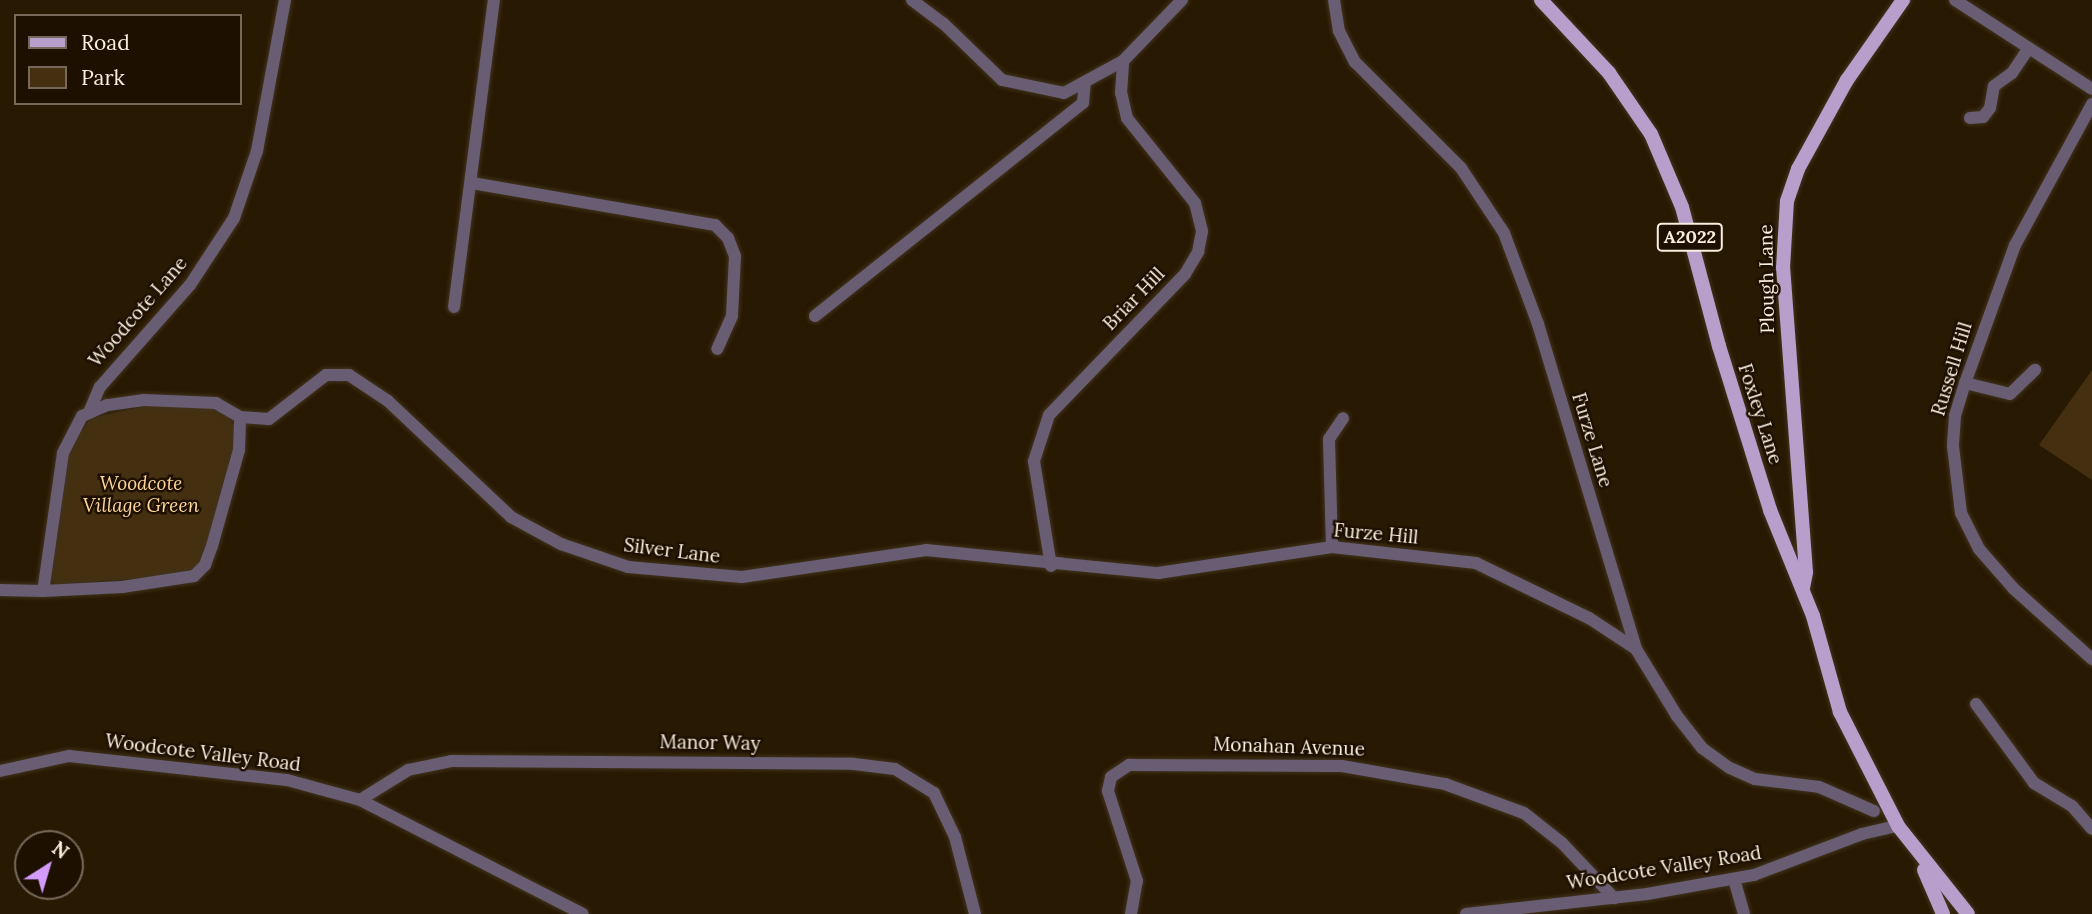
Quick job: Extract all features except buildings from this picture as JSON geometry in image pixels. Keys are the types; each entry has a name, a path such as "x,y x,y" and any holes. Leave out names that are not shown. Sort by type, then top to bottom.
{"main road":[{"name":"Foxley Lane","path":"1541,0 1609,73 1651,134 1682,207 1723,359 1770,510 1803,589 1840,712 1878,793 1919,856"},
{"name":"Plough Lane","path":"1803,589 1807,572 1783,268 1787,201 1798,169 1847,80 1903,0"},
{"name":"A2022","path":"1919,856 1943,914"},
{"name":"A2022","path":"1919,856 1968,914"}],"street":[{"name":"Woodcote Lane","path":"43,591 62,453 74,425 90,410 100,387 190,285 233,218 257,151 285,0"},
{"path":"454,307 494,0"},
{"path":"912,0 943,23 1002,80 1064,93 1123,61 1182,0"},
{"name":"Furze Lane","path":"1334,0 1339,31 1355,62 1461,168 1504,233 1538,324 1636,649 1689,733 1716,760 1755,779 1819,787 1874,811"},
{"path":"1955,0 2092,89"},
{"path":"1970,118 1983,117 1990,108 1994,86 2012,73 2028,49"},
{"name":"Briar Hill","path":"1051,566 1034,461 1049,415 1185,274 1198,251 1202,231 1195,203 1127,118 1121,93 1123,61"},
{"path":"815,316 1083,103 1085,82"},
{"name":"Russell Hill","path":"2092,104 2020,235 1965,383 1955,416 1953,446 1961,513 1979,549 2014,589 2092,659"},
{"path":"472,183 715,225 728,238 735,257 732,316 717,349"},
{"path":"1965,383 2010,394 2035,370"},
{"name":"Silver Lane","path":"240,417 268,419 326,375 349,375 388,401 511,517 561,544 628,567 742,577 926,550 1051,566"},
{"path":"0,590 43,591 168,583 198,573 208,560 242,430 240,417 216,403 137,400 90,410"},
{"path":"1332,548 1329,439 1343,418"},
{"name":"Furze Hill","path":"1051,566 1158,573 1332,548 1476,563 1589,618 1636,649"},
{"path":"1976,704 2034,783 2072,806 2092,829"},
{"name":"Woodcote Valley Road","path":"0,771 69,756 287,780 360,800 583,914"},
{"name":"Manor Way","path":"360,800 408,770 451,761 800,763 895,769 934,793 955,837 975,914"},
{"name":"Monahan Avenue","path":"1131,914 1137,881 1108,791 1111,777 1129,765 1342,766 1445,784 1524,813 1562,843 1614,898"},
{"path":"1862,834 1870,826 1878,793"},
{"name":"Woodcote Valley Road","path":"1466,914 1614,898 1734,879 1781,868 1862,834 1898,826"},
{"path":"1734,879 1744,914"}],"green space":[{"path":"2092,370 2092,480 2039,445"},
{"name":"Woodcote Village Green","path":"147,406 212,408 228,415 235,428 234,449 203,559 193,571 173,576 56,584 51,580 70,447 91,418"}]}
